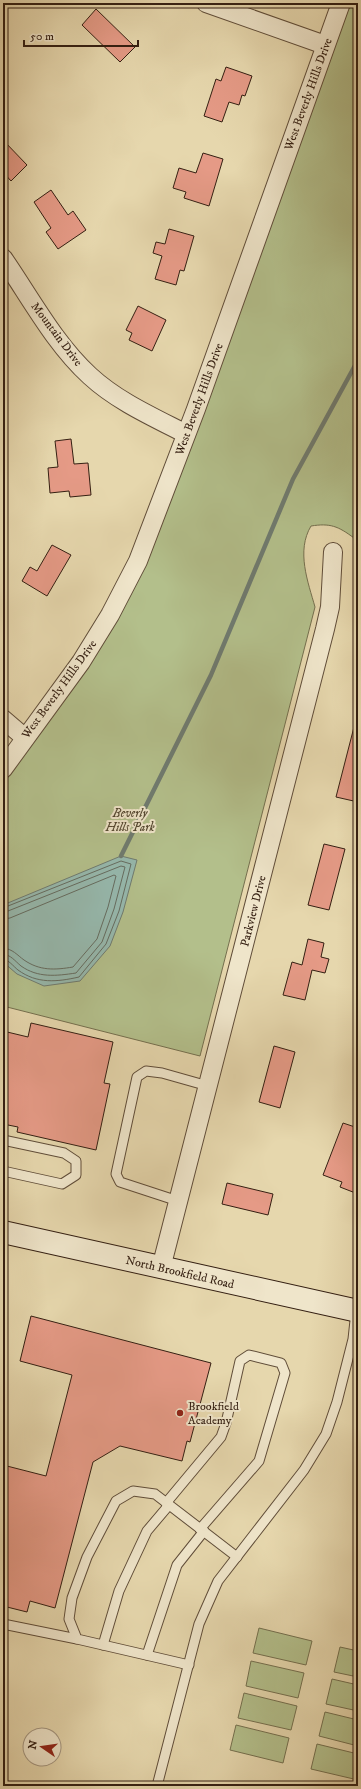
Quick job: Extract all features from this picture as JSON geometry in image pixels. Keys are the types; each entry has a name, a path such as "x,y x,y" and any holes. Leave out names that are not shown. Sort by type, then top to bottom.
{"street":[{"path":"206,3 326,44"},
{"name":"West Beverly Hills Drive","path":"3,768 24,737 81,662 125,587 151,529 254,250 341,3"},
{"name":"Mountain Drive","path":"3,258 48,326 63,346 90,376 139,409 186,434"},
{"name":"Parkview Drive","path":"161,1268 325,629 330,607 333,552"},
{"path":"3,719 24,737"},
{"name":"North Brookfield Road","path":"4,1235 357,1309"}],"lane":[{"path":"178,1201 120,1182 116,1174 137,1077 146,1071 162,1073 208,1086"},
{"path":"3,1140 64,1153 76,1161 76,1175 62,1184 3,1171"},
{"path":"157,1786 199,1624 218,1580 304,1470 326,1434 337,1402 351,1346 357,1309"},
{"path":"103,1645 118,1591 147,1531 221,1437 226,1423 240,1361 249,1355 281,1363 285,1373 259,1461 202,1530 177,1565 147,1655"},
{"path":"78,1639 69,1619 72,1598 87,1557 116,1501 133,1491 155,1494 237,1557"},
{"path":"3,1624 78,1639 189,1665"}],"green space":[{"name":"Beverly Hills Park","path":"346,3 358,3 358,522 354,538 334,526 311,526 304,546 305,566 315,607 200,1056 3,1006 3,778 37,733 122,608"},
{"path":"259,1628 312,1641 306,1665 253,1653"},
{"path":"340,1647 358,1651 358,1677 334,1672"},
{"path":"251,1661 304,1673 298,1698 246,1686"},
{"path":"332,1679 358,1685 358,1711 326,1704"},
{"path":"244,1693 297,1706 291,1730 238,1718"},
{"path":"325,1712 358,1720 358,1746 319,1736"},
{"path":"236,1725 289,1738 283,1763 230,1750"},
{"path":"317,1744 358,1754 358,1780 311,1769"}],"water":[{"path":"121,856 137,860 123,912 110,946 80,981 44,986 17,974 3,962 3,905"}],"building":[{"path":"96,9 135,47 120,62 82,25"},
{"path":"226,67 252,76 245,96 242,95 239,105 229,102 222,122 204,116 216,79 221,81"},
{"path":"3,140 27,165 11,181 3,172"},
{"path":"203,153 223,159 209,206 184,198 186,192 173,188 179,168 196,173"},
{"path":"51,190 68,215 73,211 86,230 58,249 46,232 51,228 34,202"},
{"path":"169,229 194,236 184,271 180,270 176,285 155,279 162,256 153,253 156,242 165,244"},
{"path":"138,306 166,320 152,351 129,340 132,333 126,330"},
{"path":"71,439 74,464 88,463 91,495 70,497 69,491 50,493 48,468 58,467 55,441"},
{"path":"52,545 71,555 47,596 22,581 30,567 37,571"},
{"path":"354,727 358,728 358,802 336,797"},
{"path":"324,844 345,849 329,910 308,905"},
{"path":"308,939 324,943 321,957 329,959 325,973 312,970 305,1000 283,995 292,962 302,965"},
{"path":"31,1023 113,1042 104,1083 110,1084 96,1150 17,1132 18,1127 3,1124 3,1031 28,1037"},
{"path":"274,1046 295,1052 280,1108 259,1102"},
{"path":"343,1123 358,1128 358,1194 340,1187 342,1182 323,1175"},
{"path":"227,1183 273,1194 268,1215 222,1204"},
{"path":"31,1316 211,1363 190,1442 187,1441 182,1461 120,1446 93,1462 55,1608 30,1601 27,1612 3,1606 3,1465 46,1476 72,1375 20,1361"}],"waterway":[{"path":"121,856 211,675 293,479 358,360"}],"place":[{"name":"Brookfield Academy","path":"180,1413"}]}
